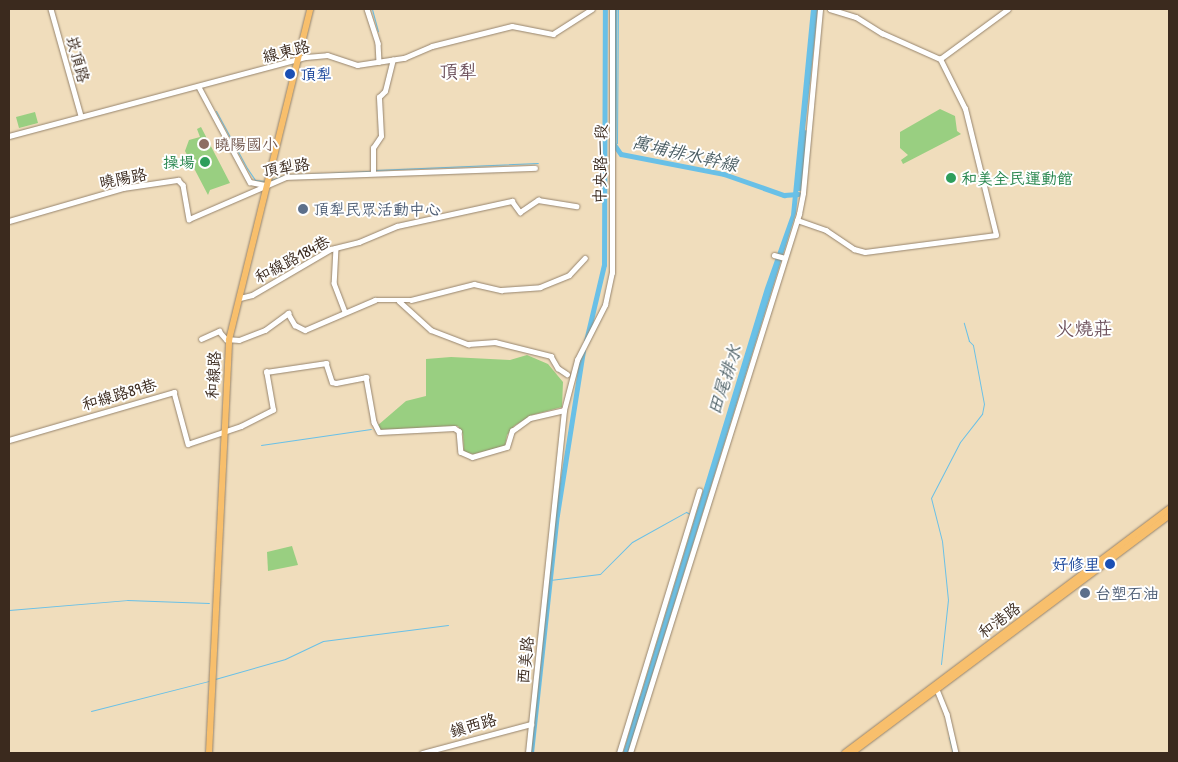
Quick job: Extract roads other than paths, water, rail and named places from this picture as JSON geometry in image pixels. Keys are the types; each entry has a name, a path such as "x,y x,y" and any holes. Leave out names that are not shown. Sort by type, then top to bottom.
{"main road":[{"name":"和線路","path":"208,753 229,340 310,9"},
{"name":"和港路","path":"852,753 1169,509"},
{"name":"和港路","path":"1071,586 1169,516"},
{"name":"和港路","path":"845,753 937,688"}],"street":[{"name":"崁頂路","path":"51,9 81,116"},
{"path":"367,9 378,43 379,62"},
{"name":"線東路","path":"9,136 199,87 298,59 327,55 357,65 393,60 512,26 553,34 592,9"},
{"name":"中央路一段","path":"564,410 570,381 586,336 605,305 612,262 612,9"},
{"path":"630,753 797,220 803,193 820,9"},
{"path":"797,220 826,230 854,249 865,252 996,234 965,109 940,59 882,33 856,17 830,9"},
{"path":"940,59 1008,9"},
{"path":"373,172 373,148 381,136 379,97 385,91 393,60"},
{"name":"頂犁路","path":"199,87 250,182 267,185 286,177 373,172 535,168"},
{"name":"曉陽路","path":"9,221 123,188 178,180 183,185 189,219 267,185"},
{"name":"和線路184巷","path":"240,298 252,295 336,248 397,226 513,201 520,212 538,200 577,206"},
{"path":"336,248 334,283 345,311"},
{"path":"775,255 784,258"},
{"path":"201,339 219,331 229,340 252,336 288,313 295,325 305,330 345,311 375,300 398,300 474,284 501,290 540,287 569,276 584,258"},
{"path":"398,300 406,304 420,323 431,330 468,344 495,342 550,356 558,368 567,374"},
{"path":"224,431 273,410 266,372 326,363 330,365 332,382 336,383 366,377 374,422 379,432 454,428 459,431 461,452 472,457 507,447 512,431 530,418 564,410"},
{"name":"和線路89巷","path":"9,440 174,392 185,444 224,431"},
{"name":"西美路","path":"528,753 564,410"},
{"path":"619,753 699,491"},
{"path":"937,688 956,753"},
{"name":"鎮西路","path":"422,753 531,724"}],"water":[{"path":"811,9 818,9 796,213 628,753 623,753 765,288 791,215"}],"waterway":[{"path":"372,9 378,31"},
{"path":"586,341 604,265 605,9"},
{"name":"寓埔排水幹線","path":"615,9 614,144 621,154 724,174 784,195 798,194"},
{"name":"寓埔排水幹線","path":"617,143 618,9"},
{"path":"216,111 255,180 265,181"},
{"name":"田尾排水","path":"799,187 805,134"},
{"path":"375,170 538,163"},
{"path":"288,175 371,171"},
{"path":"271,180 282,176"},
{"path":"941,664 948,600 942,541 931,498 960,442 982,414 984,404 973,345 969,341 964,323"},
{"path":"531,753 557,515 583,351"},
{"path":"261,445 371,429"},
{"path":"550,580 600,574 632,542 686,512 690,514"},
{"path":"9,610 127,600 209,603"},
{"path":"215,679 285,659 323,641 448,625"},
{"path":"91,711 209,681"},
{"name":"田尾排水","path":"628,753 642,700"},
{"path":"949,737 953,753"}],"place":[{"name":"頂犁","path":"290,74"},
{"name":"曉陽國小","path":"204,144"},
{"name":"操場","path":"205,162"},
{"name":"和美全民運動館","path":"951,178"},
{"name":"頂犁民眾活動中心","path":"303,209"},
{"name":"好修里","path":"1110,564"},
{"name":"台塑石油","path":"1085,593"}],"district":[{"name":"頂犁","path":"458,72"},
{"name":"火燒莊","path":"1084,329"}]}
